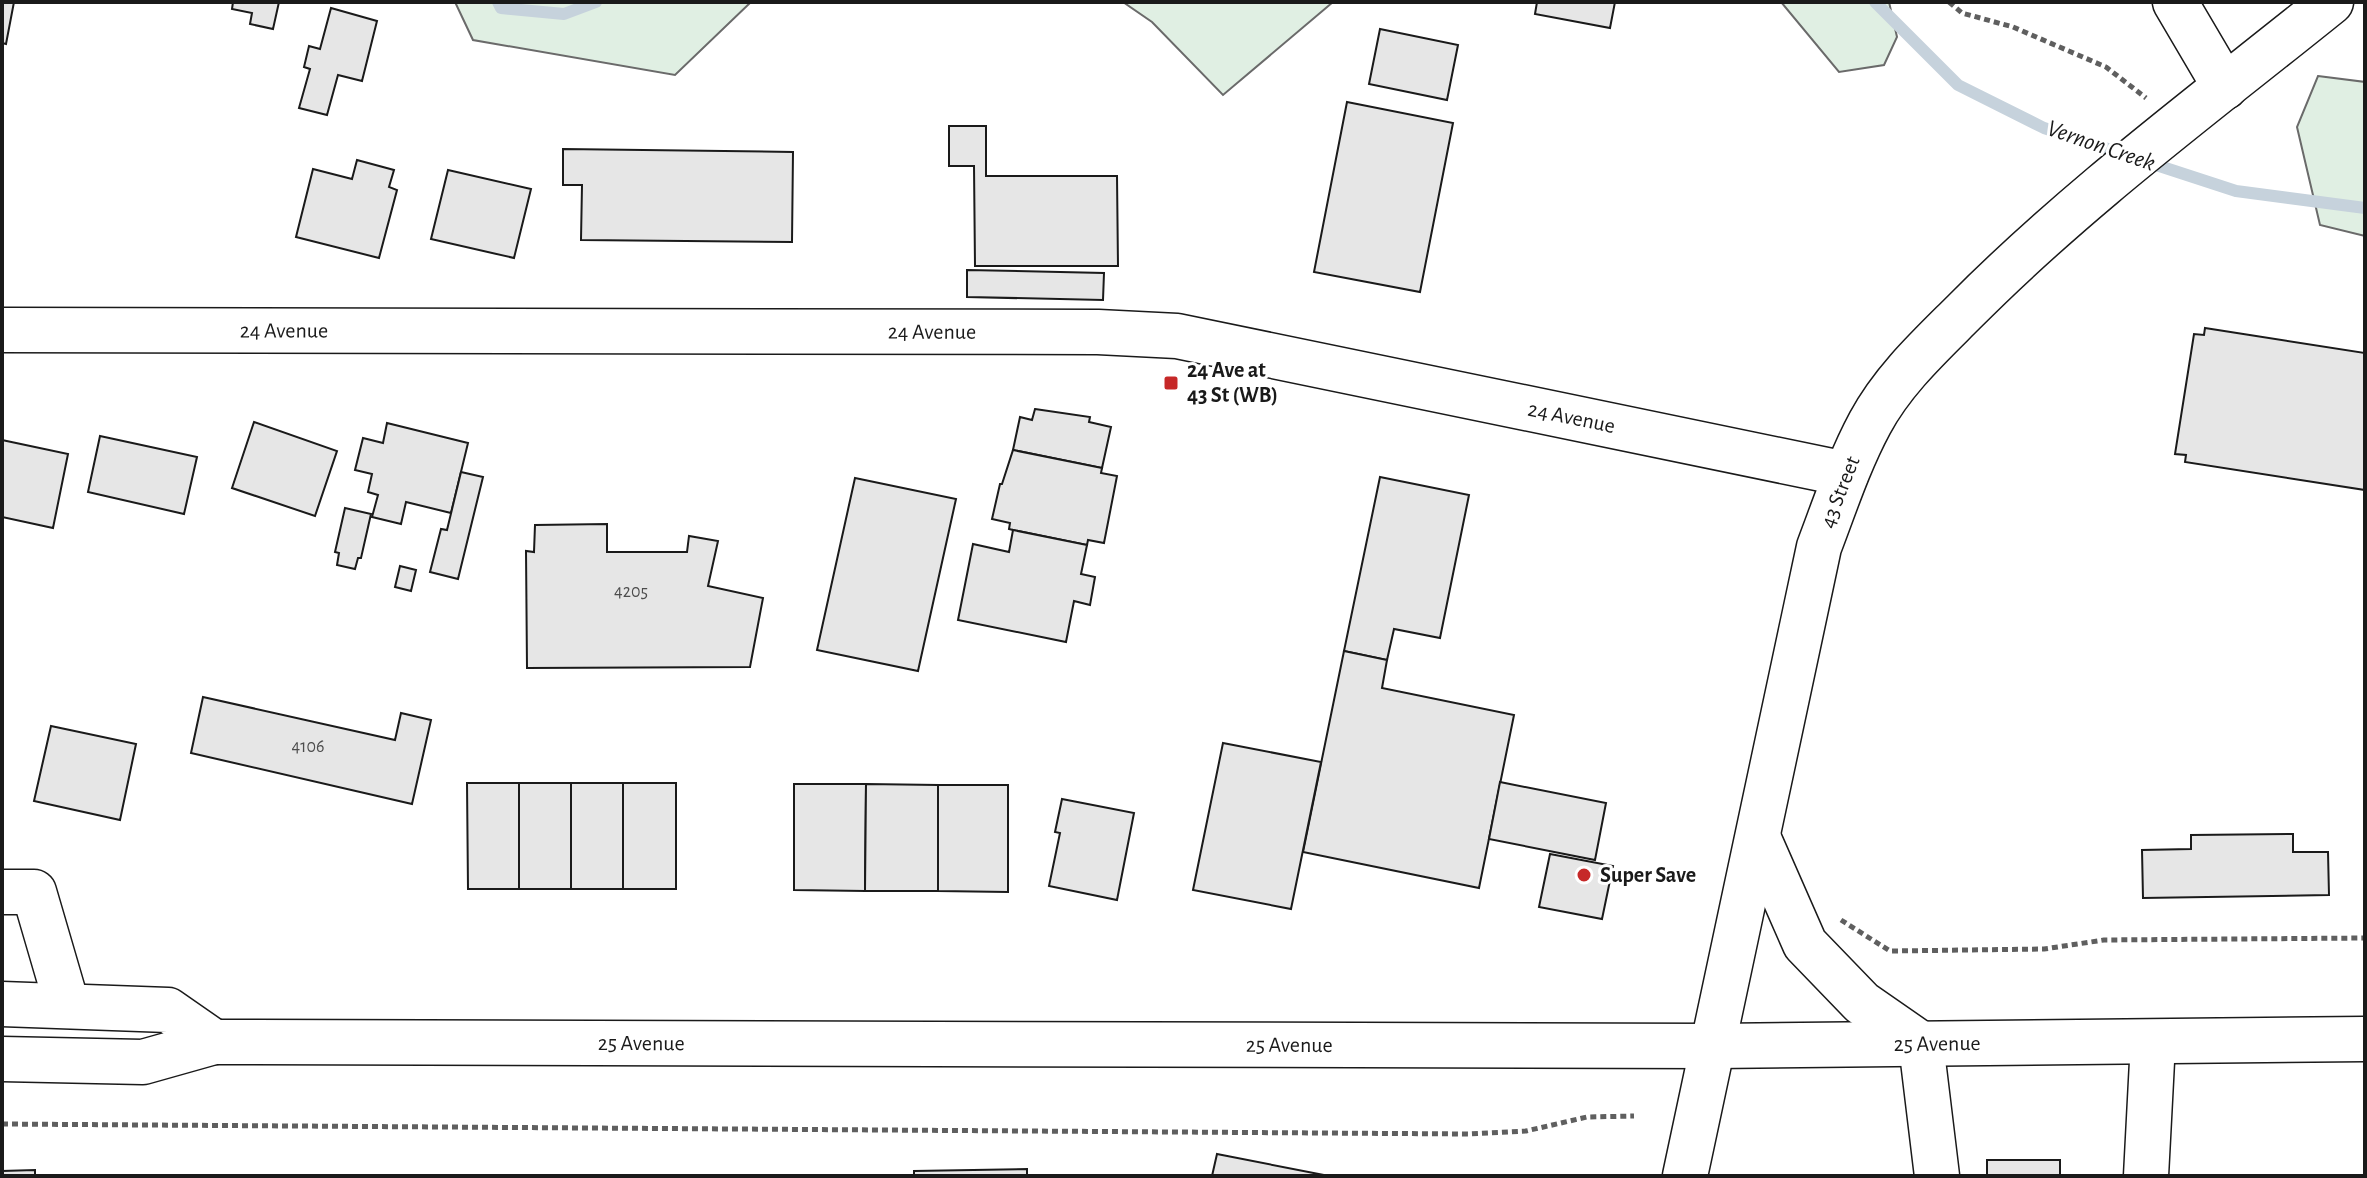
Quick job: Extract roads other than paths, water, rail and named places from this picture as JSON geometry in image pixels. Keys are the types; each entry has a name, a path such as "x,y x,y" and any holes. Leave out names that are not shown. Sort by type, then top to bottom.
{"street":[{"path":"2175,2 2225,87"},
{"name":"43 Street","path":"1685,1176 1819,547 1846,474 1871,421 1914,363 2001,275 2096,190 2331,2"},
{"name":"24 Avenue","path":"2,330 1098,332 1177,336 1846,474"},
{"path":"1758,837 1805,944 1862,1003 1921,1044 1937,1176"},
{"path":"18,892 67,1005"},
{"path":"2,1004 168,1010 214,1042"},
{"name":"25 Avenue","path":"2,1059 143,1062 214,1042 1715,1046 2365,1039"},
{"path":"2146,1176 2153,1042"}],"waterway":[{"name":"Vernon Creek","path":"498,2 501,8 564,14 596,2"},
{"name":"Vernon Creek","path":"1875,2 1958,85 2044,128 2123,154"},
{"name":"Vernon Creek","path":"2144,161 2236,191 2365,208"}],"place":[{"name":"24 Ave at 43 St (WB)","path":"1171,383"},
{"name":"Super Save","path":"1584,875"}]}
